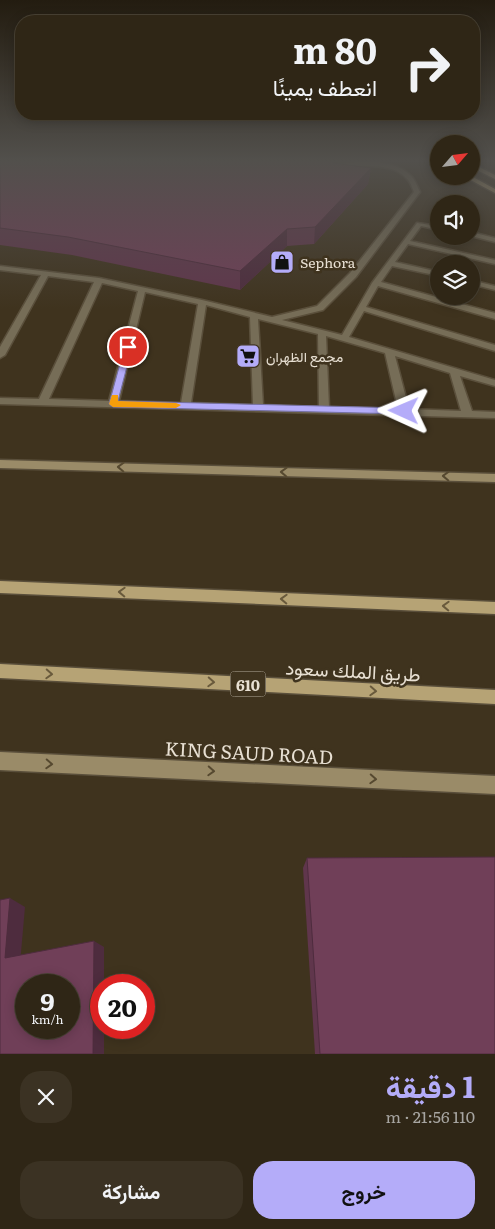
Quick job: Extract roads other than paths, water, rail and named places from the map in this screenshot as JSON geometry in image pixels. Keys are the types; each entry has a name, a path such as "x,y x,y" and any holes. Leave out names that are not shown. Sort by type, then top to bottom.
{"main road":[{"path":"0,464 495,478"},
{"path":"0,587 495,608"},
{"name":"طريق الملك سعود","path":"0,671 495,697"},
{"name":"KING SAUD ROAD","path":"0,761 495,785"}],"lane":[{"path":"275,320 320,308 353,275 403,210"},
{"path":"395,222 403,223"},
{"path":"344,338 376,283 406,242 415,224 430,226"},
{"path":"480,236 495,240"},
{"path":"406,242 495,262"},
{"path":"391,263 430,272"},
{"path":"1,269 99,280 202,302 344,338 495,383"},
{"path":"0,355 45,274"},
{"path":"43,402 99,280"},
{"path":"376,283 495,316"},
{"path":"480,284 495,288"},
{"path":"113,404 142,289"},
{"path":"186,406 202,302"},
{"path":"361,308 495,348"},
{"path":"254,316 258,408"},
{"path":"322,332 324,409"},
{"path":"389,351 404,411"},
{"path":"454,370 467,412"},
{"path":"0,401 467,412 495,415"}],"place":[{"name":"Sephora","path":"282,262"},
{"name":"مجمع الظهران","path":"248,356"}]}
